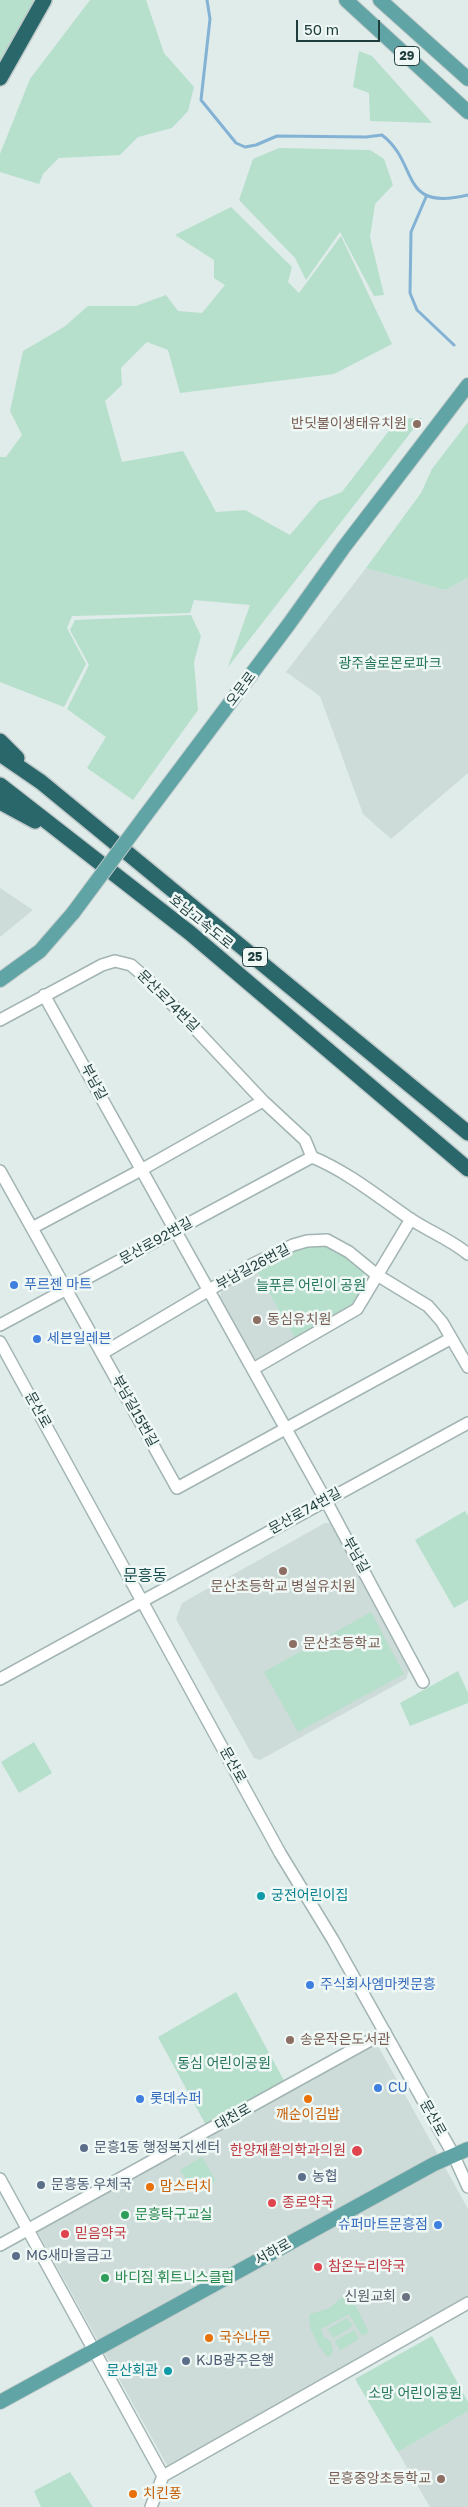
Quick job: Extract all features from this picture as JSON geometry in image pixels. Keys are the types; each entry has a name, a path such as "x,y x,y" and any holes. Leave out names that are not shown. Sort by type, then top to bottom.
{"highway":[{"path":"0,78 44,0"},
{"path":"0,741 41,782"},
{"name":"호남고속도로","path":"0,754 41,782 468,1132"},
{"name":"호남고속도로","path":"0,785 190,933 468,1169"},
{"path":"0,802 82,848"}],"main road":[{"name":"29","path":"346,0 468,112"},
{"name":"29","path":"380,0 468,79"},
{"name":"오문로","path":"0,980 40,951 73,913 289,624 344,547 468,385"},
{"name":"서하로","path":"0,2402 453,2154 468,2149"}],"street":[{"name":"문산로74번길","path":"0,1020 102,965 116,962 131,965 154,985 263,1101 305,1140 312,1157"},
{"name":"부남길","path":"44,995 208,1292 253,1369 423,1682"},
{"path":"32,1228 141,1170 263,1101"},
{"path":"312,1157 355,1179 411,1219 434,1231 468,1254"},
{"name":"문산로92번길","path":"0,1325 312,1157"},
{"name":"부남길15번길","path":"0,1171 177,1488 285,1430"},
{"path":"253,1369 357,1309 411,1219"},
{"name":"부남길26번길","path":"208,1292 253,1264 293,1245 307,1241 327,1240 337,1245 377,1275 428,1306 442,1322 468,1367"},
{"path":"103,1353 208,1292"},
{"path":"285,1430 450,1338"},
{"name":"문산로","path":"0,1342 280,1853 330,1935 453,2154 468,2187"},
{"name":"문산로74번길","path":"0,1680 468,1423"},
{"name":"대천로","path":"0,2245 385,2032"},
{"path":"0,2179 163,2476"},
{"path":"151,2507 163,2476 468,2302"}],"shaded area":[{"name":"광주솔로몬로파크","path":"366,568 445,590 468,578 468,773 391,839 363,814 320,696 286,672"},
{"path":"0,888 33,910 0,937"},
{"name":"동심유치원","path":"256,1270 296,1340 260,1360 251,1358 219,1299 222,1290"},
{"name":"문산초등학교","path":"325,1523 331,1523 410,1668 406,1679 260,1760 254,1758 176,1619 182,1603"},
{"path":"377,2044 468,2209 468,2297 168,2467 37,2231"},
{"name":"문흥중앙초등학교","path":"468,2411 468,2507 430,2507 398,2452"}],"green space":[{"path":"0,0 40,0 0,68"},
{"path":"90,0 146,0 164,53 194,87 188,111 172,128 138,137 120,155 59,158 43,174 39,184 0,172 0,154 30,79"},
{"path":"359,51 372,56 432,123 370,121 369,93 353,87"},
{"path":"279,148 370,150 384,159 393,185 375,204 370,237 384,295 374,296 340,232 306,280 295,258 239,200 253,159"},
{"path":"231,207 292,267 288,282 299,293 341,236 392,344 334,374 180,393 168,350 147,342 121,368 122,385 105,401 122,462 183,451 216,512 245,510 290,535 319,501 342,492 398,419 422,418 228,667 250,605 194,600 190,613 72,616 67,628 86,664 64,707 0,682 0,457 6,457 22,435 10,411 23,351 64,327 88,306 136,306 166,295 178,311 202,313 225,285 214,278 214,260 175,235"},
{"path":"468,422 468,578 445,590 366,568 421,493 432,469"},
{"path":"191,615 201,636 194,662 198,710 133,800 87,768 106,737 67,709 89,665 70,630 75,620"},
{"name":"늘푸른 어린이 공원","path":"322,1244 349,1258 360,1268 368,1282 356,1305 296,1340 256,1270 296,1250"},
{"path":"465,1511 468,1516 468,1600 454,1608 415,1540"},
{"path":"371,1612 404,1674 298,1732 264,1672"},
{"path":"458,1671 468,1693 468,1703 410,1726 400,1703"},
{"path":"34,1742 52,1773 19,1793 1,1762"},
{"name":"동심 어린이공원","path":"236,1992 287,2086 208,2129 158,2037"},
{"path":"202,2157 216,2181 194,2193 187,2182 205,2171 187,2181 180,2170"},
{"path":"344,2295 352,2299 369,2332 362,2336 349,2314 321,2329 324,2337 331,2342 333,2351 330,2357 327,2356 314,2336 310,2325 310,2314 330,2308"},
{"path":"347,2318 353,2326 333,2338 328,2329"},
{"path":"354,2330 359,2339 340,2350 335,2341"},
{"name":"소망 어린이공원","path":"432,2336 468,2402 468,2411 398,2452 355,2379"},
{"path":"70,2472 93,2507 41,2507 34,2491"}],"waterway":[{"path":"207,0 210,19 201,100 236,143 245,147 256,145 277,136 366,137 382,135 394,147 420,191 430,197 446,198 468,195"},
{"path":"426,197 411,232 410,293 417,310 454,345"}],"place":[{"name":"반딧불이생태유치원","path":"417,424"},
{"name":"푸르젠 마트","path":"14,1285"},
{"name":"동심유치원","path":"257,1320"},
{"name":"세븐일레븐","path":"37,1339"},
{"name":"문산초등학교 병설유치원","path":"283,1571"},
{"name":"문산초등학교","path":"293,1644"},
{"name":"궁전어린이집","path":"261,1896"},
{"name":"주식회사엠마켓문흥","path":"310,1985"},
{"name":"송운작은도서관","path":"290,2040"},
{"name":"CU","path":"378,2088"},
{"name":"롯데슈퍼","path":"140,2099"},
{"name":"깨순이김밥","path":"308,2099"},
{"name":"문흥1동 행정복지센터","path":"84,2148"},
{"name":"한양재활의학과의원","path":"357,2151"},
{"name":"농협","path":"302,2177"},
{"name":"문흥동 우체국","path":"41,2185"},
{"name":"맘스터치","path":"150,2187"},
{"name":"종로약국","path":"272,2203"},
{"name":"문흥탁구교실","path":"125,2215"},
{"name":"슈퍼마트문흥점","path":"438,2225"},
{"name":"믿음약국","path":"65,2234"},
{"name":"MG새마을금고","path":"16,2256"},
{"name":"참온누리약국","path":"318,2267"},
{"name":"바디짐 휘트니스클럽","path":"105,2278"},
{"name":"신원교회","path":"406,2297"},
{"name":"국수나무","path":"209,2338"},
{"name":"KJB광주은행","path":"186,2361"},
{"name":"문산회관","path":"168,2371"},
{"name":"문흥중앙초등학교","path":"441,2479"},
{"name":"치킨퐁","path":"133,2494"}],"district":[{"name":"문흥동","path":"145,1576"}]}
